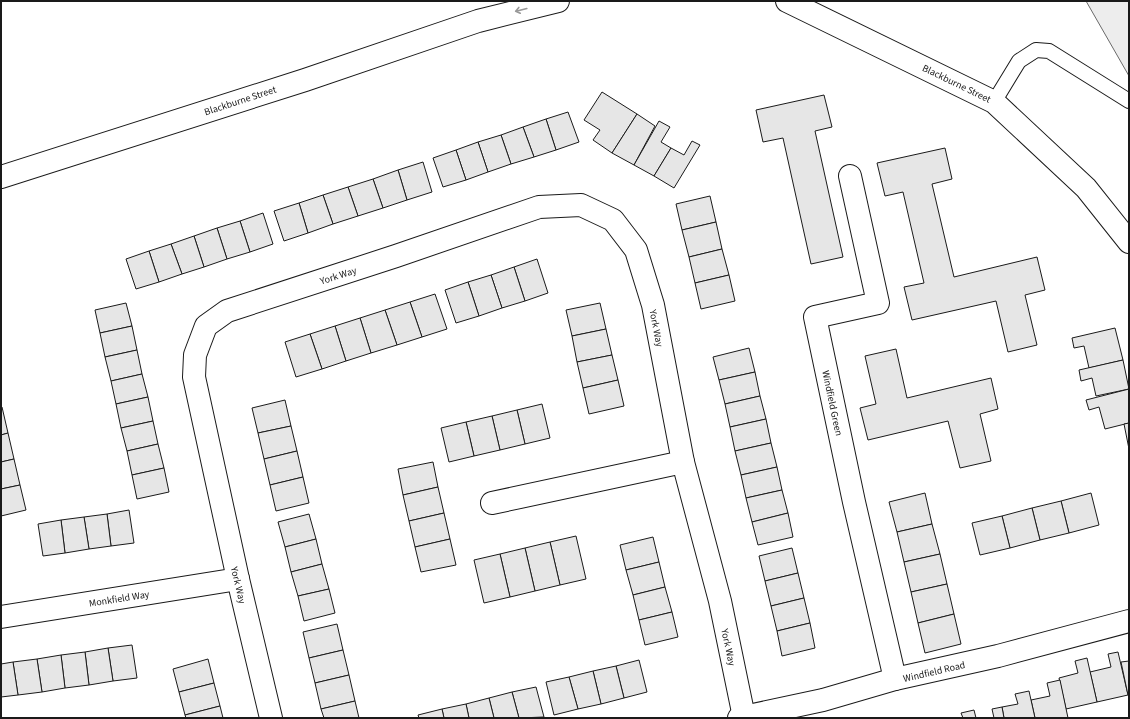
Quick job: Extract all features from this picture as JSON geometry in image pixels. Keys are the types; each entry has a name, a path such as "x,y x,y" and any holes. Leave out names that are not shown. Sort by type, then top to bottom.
{"street":[{"path":"478,21 492,1"},
{"name":"Blackburne Street","path":"1,177 305,80 478,21 558,1"},
{"name":"Blackburne Street","path":"787,1 994,102 1086,188 1129,242"},
{"name":"Windfield Green","path":"850,176 878,303 815,317 854,502 895,680"},
{"name":"York Way","path":"272,718 238,579 194,377 196,355 206,326 227,311 396,256 539,207 581,205 613,220 636,250 653,305 683,462 720,601 741,717"},
{"path":"492,503 683,462"},
{"name":"Monkfield Way","path":"1,617 238,579"},
{"name":"Windfield Road","path":"741,717 823,700 895,680 998,656 1129,621"}],"lane":[{"path":"994,102 1019,61 1036,50 1049,51 1129,101"}],"shaded area":[{"path":"1086,1 1129,1 1129,76"}],"building":[{"path":"602,92 637,114 612,153 593,140 600,130 584,120"},
{"path":"824,95 832,127 815,131 843,257 811,264 783,138 763,142 756,110"},
{"path":"568,112 579,142 556,150 546,119"},
{"path":"637,114 655,126 634,165 612,153"},
{"path":"546,119 556,150 534,157 523,127"},
{"path":"659,121 670,127 661,142 671,148 654,176 634,165"},
{"path":"523,127 534,157 511,164 501,135"},
{"path":"501,135 511,164 488,172 478,142"},
{"path":"692,141 700,145 674,188 654,176 671,148 684,155"},
{"path":"478,142 488,172 466,180 456,150"},
{"path":"945,148 952,179 932,184 954,277 1037,257 1045,290 1025,295 1037,345 1008,352 996,301 912,320 904,287 924,283 903,192 885,196 877,163"},
{"path":"456,150 466,180 443,187 433,158"},
{"path":"423,162 432,192 407,200 398,170"},
{"path":"398,170 407,200 383,208 373,179"},
{"path":"373,179 383,208 358,216 348,187"},
{"path":"348,187 358,216 333,224 323,195"},
{"path":"323,195 333,224 308,233 299,203"},
{"path":"710,196 716,222 682,230 676,204"},
{"path":"299,203 308,233 284,241 274,211"},
{"path":"263,213 273,244 250,252 240,221"},
{"path":"240,221 250,252 227,259 217,228"},
{"path":"716,222 722,249 689,257 682,230"},
{"path":"217,228 227,259 204,267 194,236"},
{"path":"194,236 204,267 182,274 171,244"},
{"path":"171,244 182,274 159,282 149,251"},
{"path":"722,249 729,275 695,283 689,257"},
{"path":"149,251 159,282 136,289 126,259"},
{"path":"537,259 548,293 525,301 514,267"},
{"path":"514,267 525,301 502,308 491,275"},
{"path":"491,275 502,308 479,316 468,282"},
{"path":"729,275 735,301 701,309 695,283"},
{"path":"468,282 479,316 456,323 445,290"},
{"path":"435,294 447,329 422,337 410,302"},
{"path":"410,302 422,337 397,345 385,310"},
{"path":"126,303 132,326 100,333 95,310"},
{"path":"600,303 606,329 572,336 566,310"},
{"path":"385,310 397,345 371,353 360,318"},
{"path":"360,318 371,353 346,361 335,326"},
{"path":"132,326 137,350 105,357 100,333"},
{"path":"335,326 346,361 322,369 310,334"},
{"path":"1115,328 1123,360 1089,368 1084,346 1074,348 1072,338"},
{"path":"606,329 612,355 577,362 572,336"},
{"path":"310,334 322,369 296,377 285,342"},
{"path":"749,348 755,372 719,380 713,357"},
{"path":"896,349 907,398 991,378 998,409 980,414 991,461 960,468 948,421 868,440 860,408 876,404 865,356"},
{"path":"137,350 142,374 111,381 105,357"},
{"path":"612,355 618,380 583,388 577,362"},
{"path":"1123,360 1129,389 1096,396 1092,378 1081,381 1079,370"},
{"path":"755,372 760,396 725,404 719,380"},
{"path":"142,374 148,397 116,404 111,381"},
{"path":"618,380 624,406 589,414 583,388"},
{"path":"1129,389 1129,423 1105,429 1099,407 1089,410 1086,400"},
{"path":"760,396 766,419 730,427 725,404"},
{"path":"148,397 153,421 121,428 116,404"},
{"path":"285,400 291,426 258,433 252,408"},
{"path":"542,404 550,438 525,444 517,410"},
{"path":"2,407 8,433 1,435 1,408"},
{"path":"517,410 525,444 500,450 492,416"},
{"path":"492,416 500,450 474,456 466,422"},
{"path":"766,419 771,443 735,451 730,427"},
{"path":"153,421 158,444 127,451 121,428"},
{"path":"466,422 474,456 449,462 441,428"},
{"path":"1129,423 1129,449 1124,424"},
{"path":"291,426 297,451 264,459 258,433"},
{"path":"8,433 14,459 1,462 1,435"},
{"path":"771,443 777,467 741,475 735,451"},
{"path":"158,444 164,468 132,475 127,451"},
{"path":"297,451 303,477 270,485 264,459"},
{"path":"14,459 20,485 1,489 1,462"},
{"path":"433,462 438,487 403,495 398,469"},
{"path":"777,467 782,490 746,498 741,475"},
{"path":"164,468 169,492 137,499 132,475"},
{"path":"303,477 309,503 276,511 270,485"},
{"path":"20,485 26,510 1,516 1,489"},
{"path":"438,487 444,513 409,521 403,495"},
{"path":"782,490 788,513 752,522 746,498"},
{"path":"925,493 932,524 897,532 889,502"},
{"path":"1091,493 1099,525 1069,533 1061,501"},
{"path":"1061,501 1069,533 1040,540 1032,508"},
{"path":"1032,508 1040,540 1010,548 1002,516"},
{"path":"129,510 134,543 111,546 107,514"},
{"path":"444,513 450,539 415,547 409,521"},
{"path":"788,513 793,537 758,545 752,522"},
{"path":"107,514 111,546 89,549 84,517"},
{"path":"309,514 316,539 285,547 278,522"},
{"path":"1002,516 1010,548 980,555 972,523"},
{"path":"84,517 89,549 65,553 61,520"},
{"path":"61,520 65,553 43,556 38,524"},
{"path":"932,524 940,554 904,562 897,532"},
{"path":"576,536 586,579 560,585 550,542"},
{"path":"653,537 659,562 626,570 620,545"},
{"path":"316,539 322,564 291,572 285,547"},
{"path":"450,539 456,565 421,572 415,547"},
{"path":"550,542 560,585 535,591 525,548"},
{"path":"525,548 535,591 510,597 500,554"},
{"path":"792,548 798,573 765,581 759,556"},
{"path":"500,554 510,597 484,603 474,560"},
{"path":"940,554 947,584 911,592 904,562"},
{"path":"659,562 665,587 633,595 626,570"},
{"path":"322,564 329,589 298,596 291,572"},
{"path":"798,573 804,598 771,606 765,581"},
{"path":"947,584 954,614 918,623 911,592"},
{"path":"665,587 672,612 639,620 633,595"},
{"path":"329,589 335,613 304,621 298,596"},
{"path":"804,598 810,623 777,631 771,606"},
{"path":"672,612 678,637 645,645 639,620"},
{"path":"954,614 961,644 925,653 918,623"},
{"path":"810,623 815,648 782,656 777,631"},
{"path":"337,624 343,650 309,658 303,632"},
{"path":"132,645 137,678 113,681 108,648"},
{"path":"108,648 113,681 89,685 85,652"},
{"path":"343,650 349,675 315,683 309,658"},
{"path":"85,652 89,685 65,688 61,655"},
{"path":"1118,652 1128,695 1097,702 1090,672 1111,667 1108,654"},
{"path":"61,655 65,688 42,692 37,659"},
{"path":"1087,658 1097,702 1066,709 1059,678 1078,673 1075,661"},
{"path":"37,659 42,692 18,695 13,662"},
{"path":"208,659 214,683 179,692 173,669"},
{"path":"639,660 647,692 624,698 616,666"},
{"path":"1129,661 1129,695 1128,695 1121,662"},
{"path":"13,662 18,695 1,697 1,664"},
{"path":"616,666 624,698 601,704 593,671"},
{"path":"593,671 601,704 578,709 569,677"},
{"path":"349,675 355,701 321,709 315,683"},
{"path":"569,677 578,709 554,715 546,682"},
{"path":"1060,680 1068,718 1035,718 1031,700 1050,696 1047,683"},
{"path":"214,683 220,706 185,715 179,692"},
{"path":"536,687 544,717 519,718 512,692"},
{"path":"1029,691 1035,718 1004,718 1002,707 1018,704 1015,694"},
{"path":"512,692 519,718 494,718 489,698"},
{"path":"489,698 494,718 469,718 466,704"},
{"path":"355,701 359,718 324,718 321,709"},
{"path":"466,704 469,718 444,718 442,709"},
{"path":"220,706 223,718 186,718 185,715"},
{"path":"1002,707 1004,718 994,718 992,709"},
{"path":"442,709 444,718 419,718 418,715"},
{"path":"974,710 976,718 963,718 961,713"}]}
